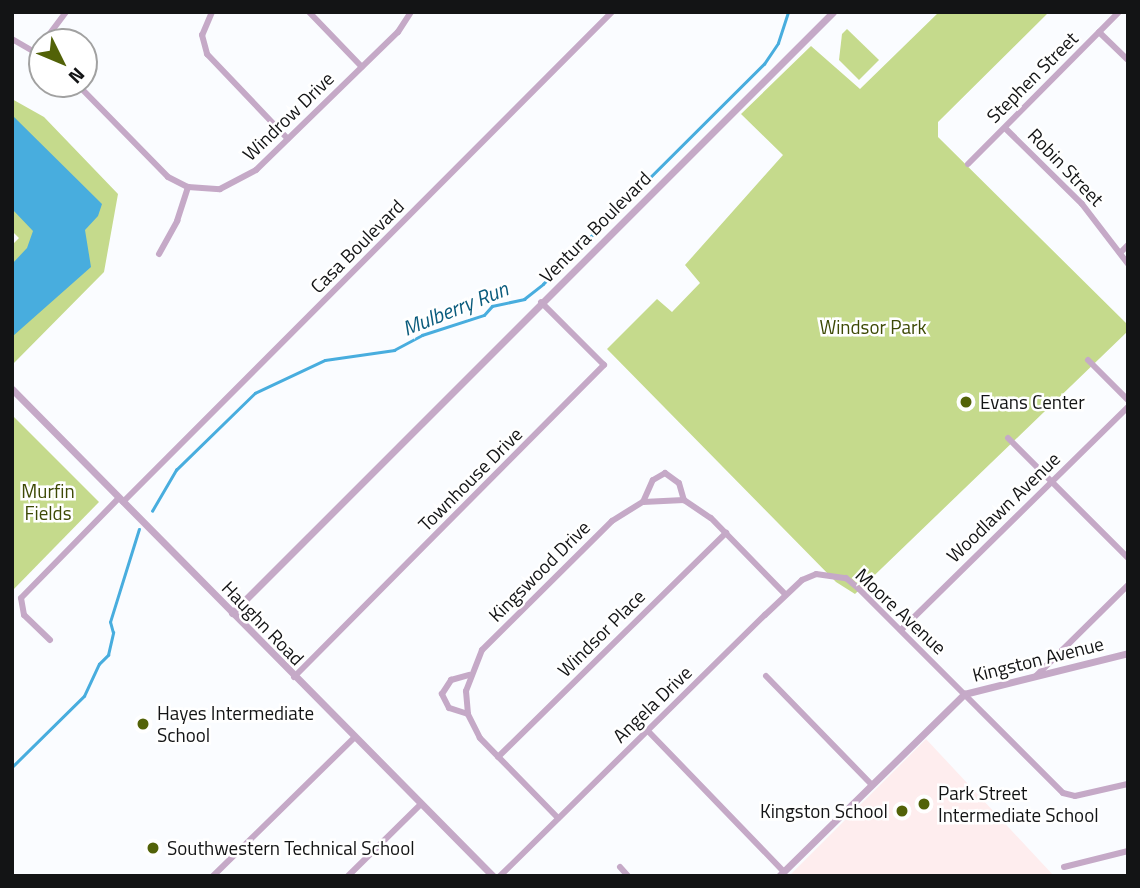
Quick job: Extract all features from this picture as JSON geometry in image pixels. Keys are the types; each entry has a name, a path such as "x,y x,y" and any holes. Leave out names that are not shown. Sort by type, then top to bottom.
{"street":[{"path":"56,28 66,12"},
{"path":"212,12 202,35 207,54 288,139"},
{"path":"309,12 362,67"},
{"name":"Windrow Drive","path":"188,187 212,190 243,180 398,32 411,12"},
{"name":"Casa Boulevard","path":"50,640 24,615 21,598 612,12"},
{"name":"Ventura Boulevard","path":"232,613 833,12"},
{"name":"Stephen Street","path":"968,164 1119,12"},
{"path":"1099,32 1128,60"},
{"path":"12,39 28,48"},
{"path":"90,98 158,169 188,187 177,221 159,254"},
{"name":"Robin Street","path":"1005,128 1082,204 1128,264"},
{"path":"1120,253 1128,245"},
{"name":"Townhouse Drive","path":"294,677 604,365 541,302"},
{"path":"1088,360 1128,400"},
{"name":"Haughn Road","path":"12,389 493,876"},
{"name":"Woodlawn Avenue","path":"901,630 1128,407"},
{"path":"1008,438 1128,558"},
{"name":"Kingswood Drive","path":"643,502 653,480 665,473 679,483 684,500 726,533 786,595"},
{"name":"Kingswood Drive","path":"558,818 480,738 468,713 449,708 442,694 451,680 469,676 492,639 612,521 643,502 684,500"},
{"name":"Windsor Place","path":"498,757 726,533"},
{"name":"Moore Avenue","path":"834,574 859,589 1063,793 1075,796 1128,784"},
{"name":"Angela Drive","path":"500,876 786,595 809,576 834,574"},
{"path":"1036,676 1128,584"},
{"name":"Kingston Avenue","path":"781,874 964,694 1128,653"},
{"path":"468,713 469,676"},
{"path":"766,676 871,784"},
{"path":"648,731 781,874"},
{"path":"213,876 354,738"},
{"path":"348,876 421,804"},
{"path":"1064,867 1128,850"},
{"path":"620,867 628,876"}],"shaded area":[{"name":"Park Street Intermediate School","path":"926,739 1054,876 789,876"}],"green space":[{"name":"Windsor Park","path":"939,12 1049,12 938,122 938,137 1128,325 1128,331 855,594 836,582 607,349 657,299 672,312 700,283 685,265 783,155 741,114 811,46 860,89"},
{"path":"847,29 879,60 859,80 839,60 842,34"},
{"path":"12,99 44,117 118,194 104,272 12,365 12,245 19,238 12,231"},
{"name":"Murfin Fields","path":"12,415 99,502 12,591"}],"water":[{"path":"12,115 102,204 98,216 85,230 91,267 13,336 12,264 27,248 33,231 12,209"}],"waterway":[{"name":"Mulberry Run","path":"152,511 176,470 255,393 325,360 394,350 422,335 484,315 492,306 524,299 543,284 764,64 778,43 788,12"},
{"name":"Mulberry Run","path":"12,767 84,696 99,664 108,655 113,633 110,622 139,529"}],"place":[{"name":"Evans Center","path":"966,402"},
{"name":"Hayes Intermediate School","path":"143,724"},
{"name":"Park Street Intermediate School","path":"924,804"},
{"name":"Kingston School","path":"902,811"},
{"name":"Southwestern Technical School","path":"153,848"}]}
